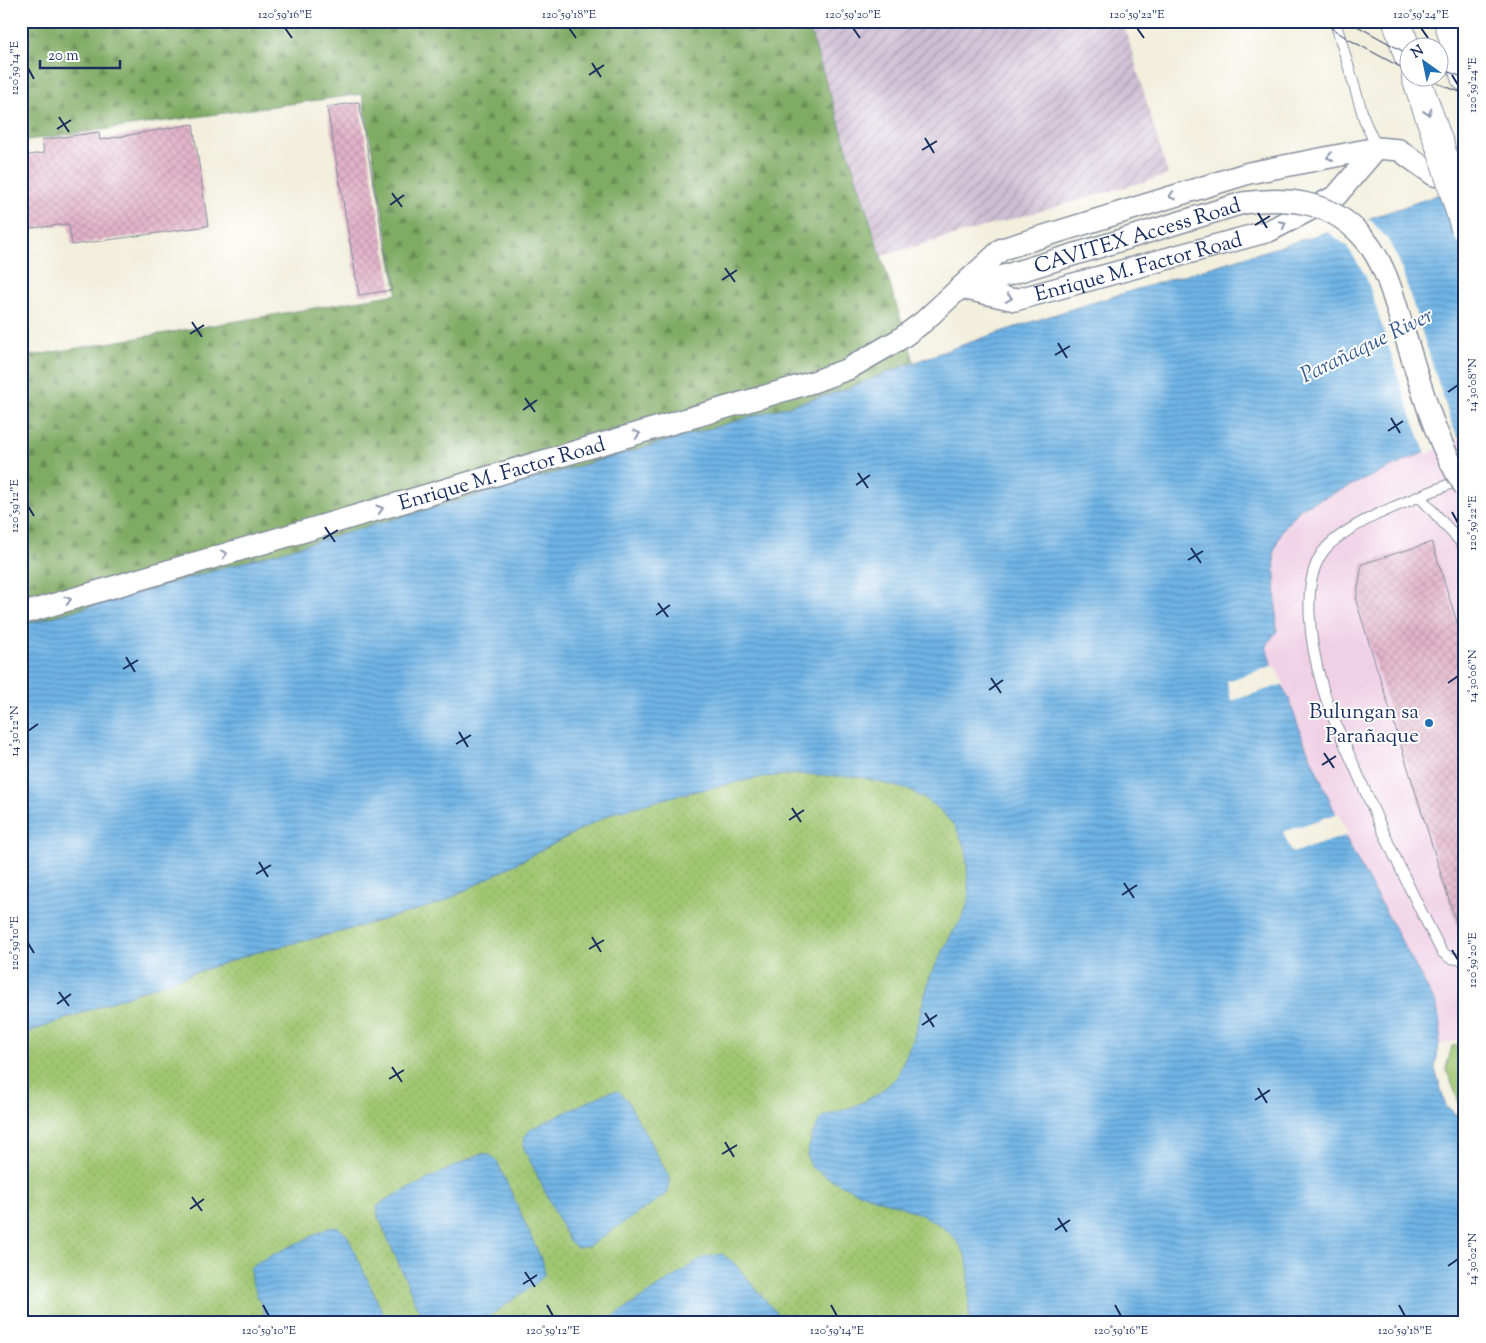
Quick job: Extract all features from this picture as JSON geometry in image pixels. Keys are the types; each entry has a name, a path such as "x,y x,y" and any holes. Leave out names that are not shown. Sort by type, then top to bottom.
{"highway":[{"path":"1397,21 1402,38"},
{"path":"1448,21 1465,77"},
{"path":"1420,88 1440,146 1465,228"}],"street":[{"name":"Enrique M. Factor Road","path":"962,288 1015,300 1269,232 1336,196 1378,148"},
{"name":"Enrique M. Factor Road","path":"21,614 813,382 848,369 876,354 923,322 1002,249 1249,173 1378,148 1399,150 1434,176 1452,179 1465,177"},
{"name":"CAVITEX Access Road","path":"962,288 1242,203 1288,200 1309,204 1344,221 1368,244 1383,268 1435,432 1465,487"}],"lane":[{"path":"1335,21 1364,122 1378,148"},
{"path":"1465,477 1370,519 1346,532 1326,547 1314,565 1310,584 1310,615 1314,652 1323,690 1396,862 1442,952 1450,958 1465,960"},
{"path":"1420,497 1465,547"}],"shaded area":[{"path":"807,21 1123,21 1168,175 881,256"},
{"path":"1465,434 1465,1037 1440,1045 1440,1018 1437,1006 1350,847 1302,737 1289,699 1271,664 1266,646 1277,630 1274,551 1282,530 1301,508"}],"green space":[{"path":"21,21 807,21 914,361 845,390 21,626 21,253 30,356 397,294 362,94 21,141"},
{"path":"931,723 1310,1322 21,1322 21,1035 155,986 254,953 347,930 441,903 612,813"},
{"path":"1465,1042 1465,1110 1461,1108 1446,1068 1452,1046"}],"water":[{"name":"Parañaque River","path":"1465,185 1465,434 1301,508 1282,530 1274,551 1277,631 1266,646 1271,664 1289,699 1302,737 1350,847 1437,1006 1441,1031 1435,1069 1446,1106 1465,1122 1465,1322 970,1322 968,1267 963,1250 954,1237 943,1227 915,1212 838,1183 811,1167 807,1156 812,1135 822,1117 855,1106 878,1094 897,1077 913,1040 930,977 951,935 960,922 969,901 966,849 955,826 936,806 909,790 860,777 799,774 762,777 678,795 612,813 441,903 347,930 254,953 155,986 21,1035 21,626 845,390 921,360 998,333 1310,237"},
{"path":"618,1091 627,1100 669,1177 669,1187 665,1195 589,1246 577,1248 569,1241 523,1146 525,1136 531,1129 608,1092"},
{"path":"480,1154 488,1154 497,1161 543,1263 545,1274 538,1282 481,1322 424,1322 378,1216 377,1207 385,1200"},
{"path":"338,1227 347,1235 387,1322 268,1322 251,1279 250,1269 258,1262 329,1228"},
{"path":"722,1254 734,1263 784,1322 605,1322 704,1257"}],"pier":[{"path":"1367,216 1388,240 1399,261 1452,425 1459,440 1426,454 1410,413 1366,276 1346,245 1323,229"},
{"path":"1274,665 1284,684 1231,701 1227,681"},
{"path":"1339,813 1348,835 1292,853 1283,832"}],"building":[{"path":"359,102 392,290 359,295 327,107"},
{"path":"193,124 208,226 72,245 69,224 24,229 21,156 44,153 42,140 99,132 100,140"},
{"name":"Bulungan sa Parañaque","path":"1432,542 1465,648 1465,934 1460,935 1356,601 1362,564"}],"tram line":[{"path":"1321,21 1348,39 1398,66"},
{"path":"1348,21 1398,48"},
{"path":"1448,72 1465,78"},
{"path":"1448,87 1465,94"}],"place":[{"name":"Bulungan sa Parañaque","path":"1429,723"}]}
